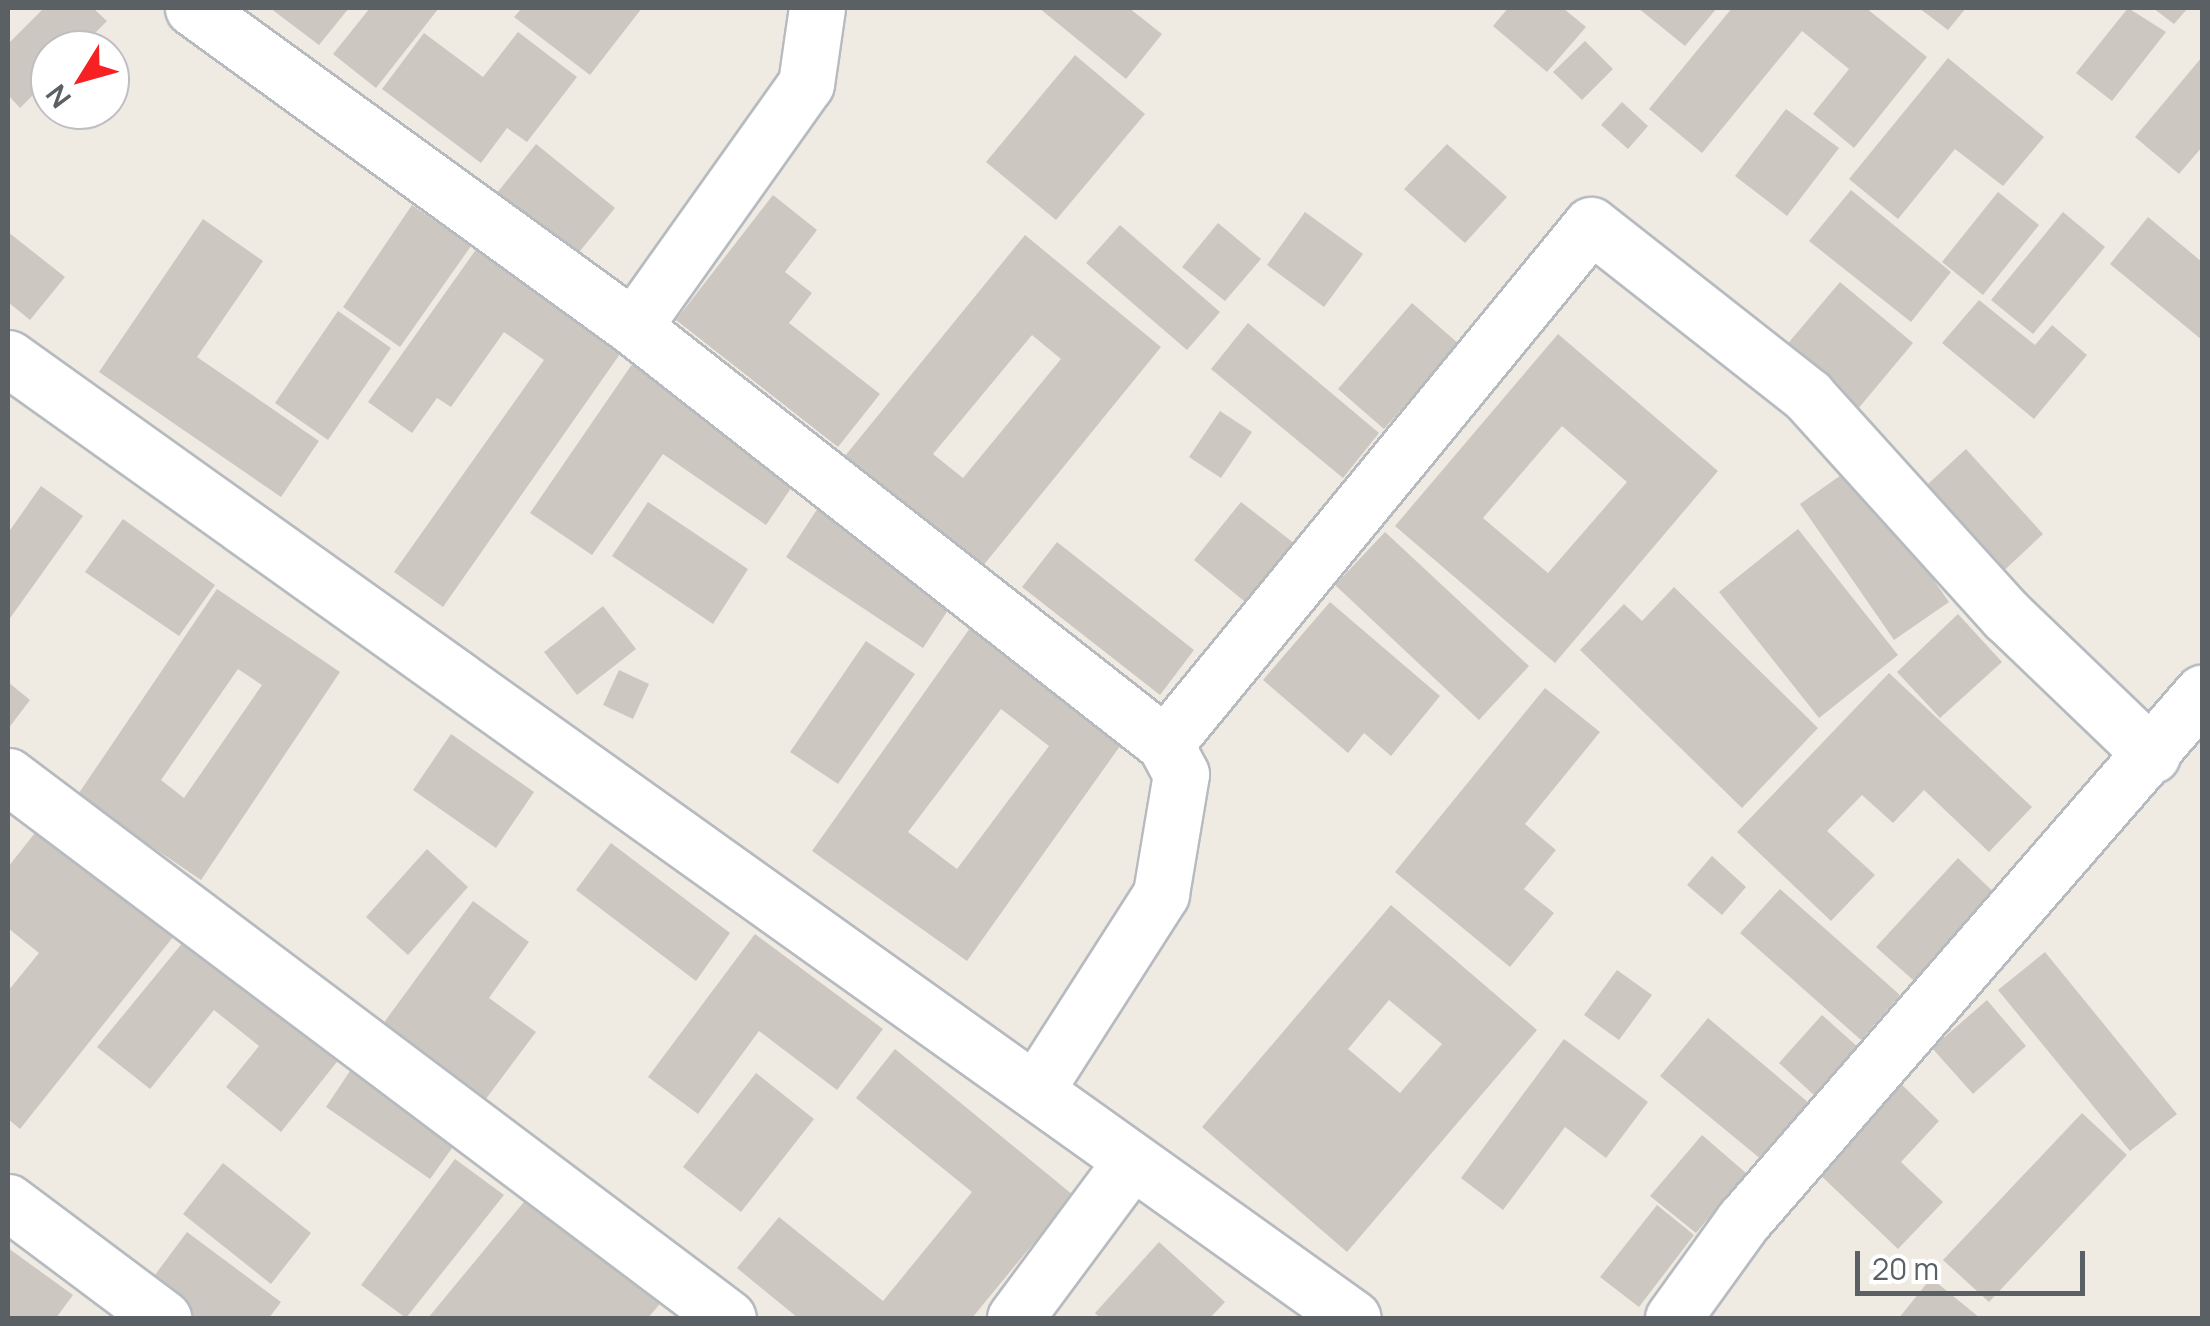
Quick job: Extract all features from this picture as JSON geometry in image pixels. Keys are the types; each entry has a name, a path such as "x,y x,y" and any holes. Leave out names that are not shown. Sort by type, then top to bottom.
{"street":[{"path":"194,8 632,327 1165,744 1181,774 1161,894 1037,1088"},
{"path":"632,327 806,84 818,8"},
{"path":"1165,744 1591,225 1808,396 2008,616 2152,755"},
{"path":"8,358 1037,1088 1128,1166 1352,1318"},
{"path":"1673,1318 1743,1221 2152,755 2202,692"},
{"path":"8,776 728,1318"},
{"path":"1015,1318 1128,1166"},
{"path":"8,1202 163,1318"}],"building":[{"path":"44,8 93,8 107,21 98,30 30,30 30,98 20,108 8,95 8,44"},
{"path":"270,8 349,8 319,45"},
{"path":"370,8 439,8 376,88 333,54"},
{"path":"522,8 642,8 590,75 514,17"},
{"path":"1039,8 1129,8 1162,34 1126,79"},
{"path":"1508,8 1563,8 1586,27 1547,72 1493,26"},
{"path":"1638,8 1717,8 1685,46"},
{"path":"1732,8 1866,8 1927,57 1854,148 1813,114 1849,69 1802,31 1702,153 1649,109"},
{"path":"1919,8 1966,8 1948,30"},
{"path":"2128,8 2166,32 2112,101 2076,73"},
{"path":"2153,8 2188,8 2174,24"},
{"path":"518,32 577,77 527,142 507,128 481,163 382,89 424,33 483,77"},
{"path":"1585,41 1613,69 1582,100 1553,72"},
{"path":"1075,55 1145,114 1056,220 986,162"},
{"path":"2202,57 2202,147 2179,174 2135,137"},
{"path":"1948,58 2044,137 2003,186 1955,149 1898,219 1849,179"},
{"path":"1622,102 1648,126 1628,149 1601,125"},
{"path":"1786,109 1839,148 1787,216 1735,176"},
{"path":"536,144 615,208 576,256 497,193"},
{"path":"1447,144 1507,197 1465,243 1404,189"},
{"path":"1851,190 1951,272 1911,322 1809,241"},
{"path":"1998,192 2039,225 1983,295 1942,262"},
{"path":"773,195 817,230 785,272 812,293 789,323 880,394 838,447 676,320"},
{"path":"412,205 471,246 400,347 343,307"},
{"path":"1305,212 1363,254 1324,307 1267,265"},
{"path":"2063,212 2105,247 2033,334 1991,300"},
{"path":"2148,217 2202,262 2202,340 2110,264"},
{"path":"203,219 263,261 197,357 319,441 281,497 99,372"},
{"path":"1218,223 1261,259 1225,301 1182,267"},
{"path":"1120,225 1220,312 1187,350 1086,263"},
{"path":"8,232 65,277 30,320 8,302"},
{"path":"1025,235 1161,347 982,567 845,456","holes":["1032,335 1061,359 963,478 933,454"]},
{"path":"482,241 627,344 443,607 394,572 544,360 504,332 451,407 437,398 412,433 368,402"},
{"path":"1840,282 1913,343 1852,416 1779,354"},
{"path":"1979,300 2035,345 2052,325 2087,355 2034,419 1942,343"},
{"path":"1412,303 1459,344 1384,429 1338,389"},
{"path":"338,311 391,348 328,440 275,403"},
{"path":"1248,323 1379,433 1343,478 1211,369"},
{"path":"1558,334 1718,471 1555,663 1395,526","holes":["1562,426 1627,482 1548,573 1483,518"]},
{"path":"639,354 804,469 766,525 663,454 592,555 530,513"},
{"path":"1220,411 1252,432 1221,478 1189,457"},
{"path":"1966,449 2043,534 1995,579 1917,494"},
{"path":"1854,466 1949,602 1894,640 1800,504"},
{"path":"41,486 83,516 8,621 8,533"},
{"path":"827,494 964,586 923,648 786,557"},
{"path":"648,502 748,569 713,624 612,556"},
{"path":"1241,502 1304,551 1255,610 1194,560"},
{"path":"123,519 215,585 179,636 85,572"},
{"path":"1798,529 1898,655 1819,718 1719,592"},
{"path":"1385,532 1529,666 1479,720 1335,585"},
{"path":"1057,542 1194,650 1160,695 1022,587"},
{"path":"1674,587 1818,728 1742,808 1580,650 1624,604 1642,621"},
{"path":"217,589 340,672 201,880 77,796","holes":["238,669 262,685 184,798 161,780"]},
{"path":"1330,602 1440,696 1391,756 1364,733 1348,753 1263,680"},
{"path":"603,606 636,649 577,695 544,652"},
{"path":"980,614 1135,725 967,961 812,851","holes":["1001,709 1049,746 957,869 908,832"]},
{"path":"1958,614 2002,662 1940,718 1897,672"},
{"path":"866,641 915,674 838,784 790,752"},
{"path":"619,670 649,684 633,719 603,705"},
{"path":"1889,673 2032,807 1989,852 1924,790 1893,823 1862,795 1827,831 1875,875 1831,921 1737,832"},
{"path":"8,682 30,700 8,729"},
{"path":"1545,688 1600,732 1525,824 1556,850 1524,889 1554,913 1510,967 1395,872"},
{"path":"451,734 534,792 496,848 413,790"},
{"path":"50,814 185,922 20,1129 8,1119 8,991 39,953 8,928 8,867"},
{"path":"611,843 730,933 696,981 576,890"},
{"path":"427,849 468,887 408,955 366,917"},
{"path":"1712,856 1746,887 1722,915 1687,885"},
{"path":"1958,858 2003,901 1922,988 1876,947"},
{"path":"1780,889 1900,995 1861,1040 1740,933"},
{"path":"473,901 529,942 489,998 536,1032 482,1104 380,1028"},
{"path":"1391,905 1537,1030 1347,1252 1202,1127","holes":["1389,1000 1442,1044 1400,1093 1348,1049"]},
{"path":"198,924 348,1048 281,1132 226,1087 259,1046 214,1010 150,1089 97,1047"},
{"path":"755,934 883,1029 837,1090 759,1031 698,1114 648,1077"},
{"path":"2045,952 2177,1114 2130,1151 1998,990"},
{"path":"1617,970 1652,995 1619,1040 1584,1015"},
{"path":"1987,1000 2026,1046 1973,1094 1932,1048"},
{"path":"1822,1015 1859,1048 1815,1096 1779,1063"},
{"path":"1708,1018 1809,1103 1762,1160 1660,1076"},
{"path":"1564,1039 1648,1102 1606,1158 1565,1127 1503,1210 1461,1178"},
{"path":"895,1049 1073,1195 972,1318 798,1318 737,1268 779,1217 883,1301 972,1192 856,1098"},
{"path":"362,1053 467,1127 430,1179 326,1107"},
{"path":"756,1073 814,1119 741,1212 683,1167"},
{"path":"1898,1081 1939,1121 1901,1162 1943,1202 1898,1249 1815,1170"},
{"path":"2082,1113 2127,1155 1989,1302 1943,1260"},
{"path":"1702,1135 1746,1173 1696,1233 1650,1196"},
{"path":"455,1159 504,1195 406,1318 361,1285"},
{"path":"223,1163 311,1233 271,1284 183,1214"},
{"path":"538,1185 669,1293 648,1318 428,1318"},
{"path":"1657,1205 1694,1235 1639,1307 1600,1277"},
{"path":"187,1232 281,1302 269,1318 181,1318 143,1291"},
{"path":"1159,1242 1225,1302 1210,1318 1100,1318 1095,1313"},
{"path":"8,1248 73,1295 56,1318 8,1318"},
{"path":"1931,1278 1980,1318 1899,1318"}]}
